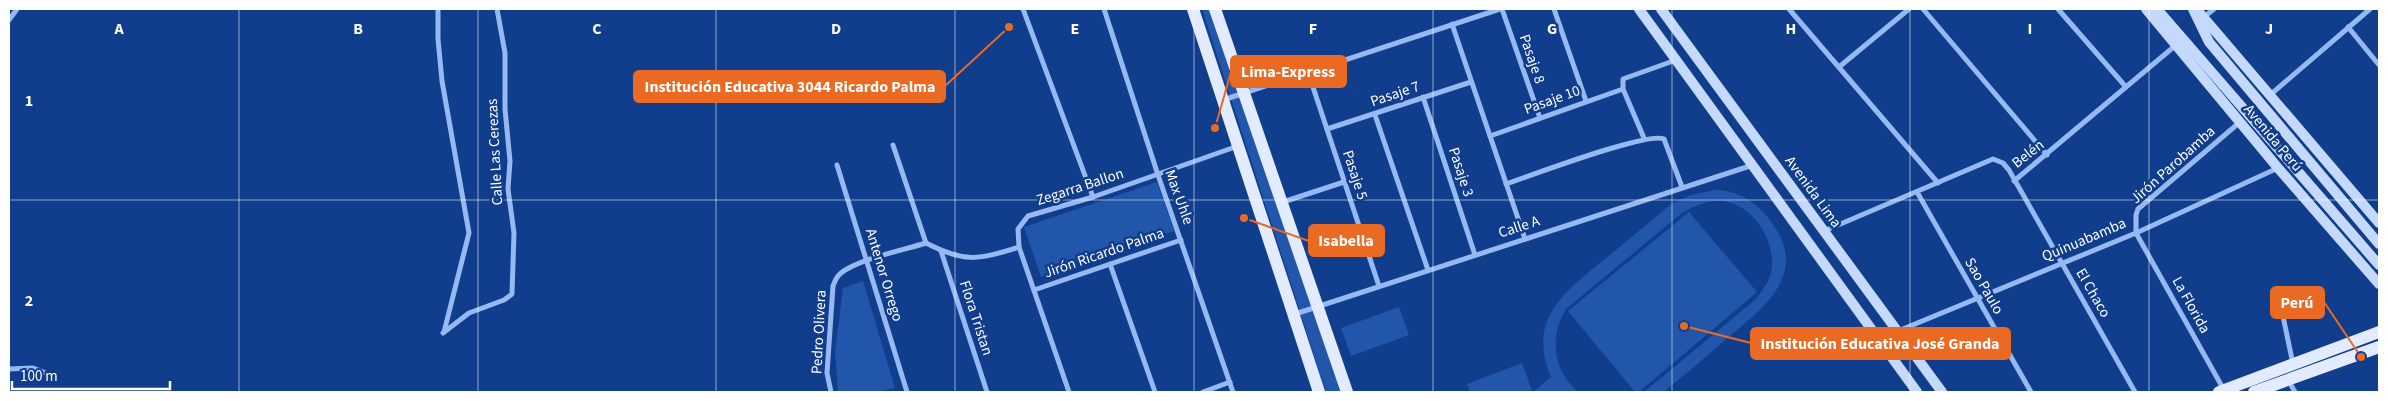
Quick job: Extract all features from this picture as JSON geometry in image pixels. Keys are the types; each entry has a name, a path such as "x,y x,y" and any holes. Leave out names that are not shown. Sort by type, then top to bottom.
{"main road":[{"path":"1193,9 1319,392"},
{"path":"1215,9 1347,392"},
{"path":"1638,9 1753,164 1917,392"},
{"name":"Avenida Lima","path":"1662,9 1942,392"},
{"name":"Avenida Perú","path":"2146,9 2278,168 2379,284"},
{"name":"Avenida Perú","path":"2157,9 2379,265"},
{"name":"Avenida Perú","path":"2195,9 2204,17 2379,223"},
{"name":"Avenida Perú","path":"2195,9 2209,42 2379,244"},
{"path":"2222,391 2379,332"},
{"path":"2254,392 2379,347"}],"street":[{"path":"9,20 17,9"},
{"name":"Calle Las Cerezas","path":"438,9 438,39 442,81 469,233 443,333 469,313 504,300 512,294 514,233 508,190 510,161 505,109 505,53 497,9"},
{"path":"1023,9 1093,196"},
{"name":"Max Uhle","path":"1104,9 1158,175 1233,392"},
{"path":"1222,100 1452,24 1473,14 1501,9"},
{"name":"Pasaje 8","path":"1501,9 1540,118"},
{"path":"1554,9 1586,101"},
{"path":"1789,9 1938,183"},
{"path":"1838,67 1909,9"},
{"path":"1922,9 2047,155"},
{"path":"2058,9 2126,87"},
{"path":"2204,17 2214,9"},
{"path":"2270,95 2368,9"},
{"path":"1452,24 1525,238"},
{"path":"2348,27 2379,65"},
{"name":"Belén","path":"1823,231 1993,159 2003,163 2014,181 2176,45"},
{"path":"1644,138 1622,89 1623,79 1676,60"},
{"name":"Pasaje 5","path":"1308,72 1379,286"},
{"name":"Pasaje 7","path":"1327,128 1471,82"},
{"name":"Pasaje 10","path":"1490,136 1622,89"},
{"name":"Pasaje 3","path":"1423,97 1475,255"},
{"path":"1375,114 1428,270"},
{"name":"Jirón Parobamba","path":"2136,233 2138,209 2240,122"},
{"path":"1506,184 1644,138 1656,137 1664,140 1682,188"},
{"path":"893,145 926,243 941,251 966,258 986,257 1019,247 1069,392"},
{"name":"Zegarra Ballon","path":"1019,247 1018,229 1028,216 1158,175 1238,146"},
{"name":"Calle A","path":"1293,314 1753,164"},
{"name":"Antenor Orrego","path":"837,165 907,391"},
{"name":"Quinuabamba","path":"1898,331 2136,233 2278,168"},
{"name":"El Chaco","path":"2014,181 2135,392"},
{"path":"1282,202 1344,182"},
{"name":"Sao Paulo","path":"1916,192 2031,392"},
{"name":"La Florida","path":"2136,233 2222,391"},
{"name":"Jirón Ricardo Palma","path":"1034,290 1181,240"},
{"path":"866,261 926,243"},
{"name":"Flora Tristan","path":"941,251 987,392"},
{"name":"Pedro Olivera","path":"830,392 827,373 833,286 836,277 843,271 866,261"},
{"path":"1110,264 1155,392"},
{"path":"2280,302 2294,364"},
{"path":"9,369 33,368 52,376"},
{"path":"2288,380 2295,392"},
{"path":"1203,392 1230,382"},
{"path":"899,392 907,391"}],"shaded area":[{"path":"1202,9 1210,9 1342,392 1326,392"},
{"path":"1157,182 1174,231 1041,277 1024,227"},
{"path":"1715,190 1740,195 1761,209 1772,223 1782,242 1786,259 1784,275 1777,289 1766,303 1664,392 1644,392 1756,299 1770,276 1772,261 1767,238 1753,217 1744,209 1722,201 1711,201 1696,206 1682,213 1566,309 1557,331 1556,353 1563,374 1578,392 1533,392 1551,377 1545,356 1543,338 1547,322 1554,308 1564,295 1591,270 1671,204 1691,195"},
{"path":"1689,212 1757,292 1639,392 1635,392 1568,311"},
{"path":"863,281 895,388 878,392 838,392 835,352 843,288"},
{"path":"1399,307 1409,335 1351,356 1341,328"},
{"path":"1522,363 1532,390 1525,392 1470,392 1467,384"}],"place":[{"name":"Institución Educativa 3044 Ricardo Palma","path":"1009,27"},
{"name":"Lima-Express","path":"1215,128"},
{"name":"Isabella","path":"1244,218"},
{"name":"Institución Educativa José Granda","path":"1684,326"},
{"name":"Perú","path":"2361,357"}]}
